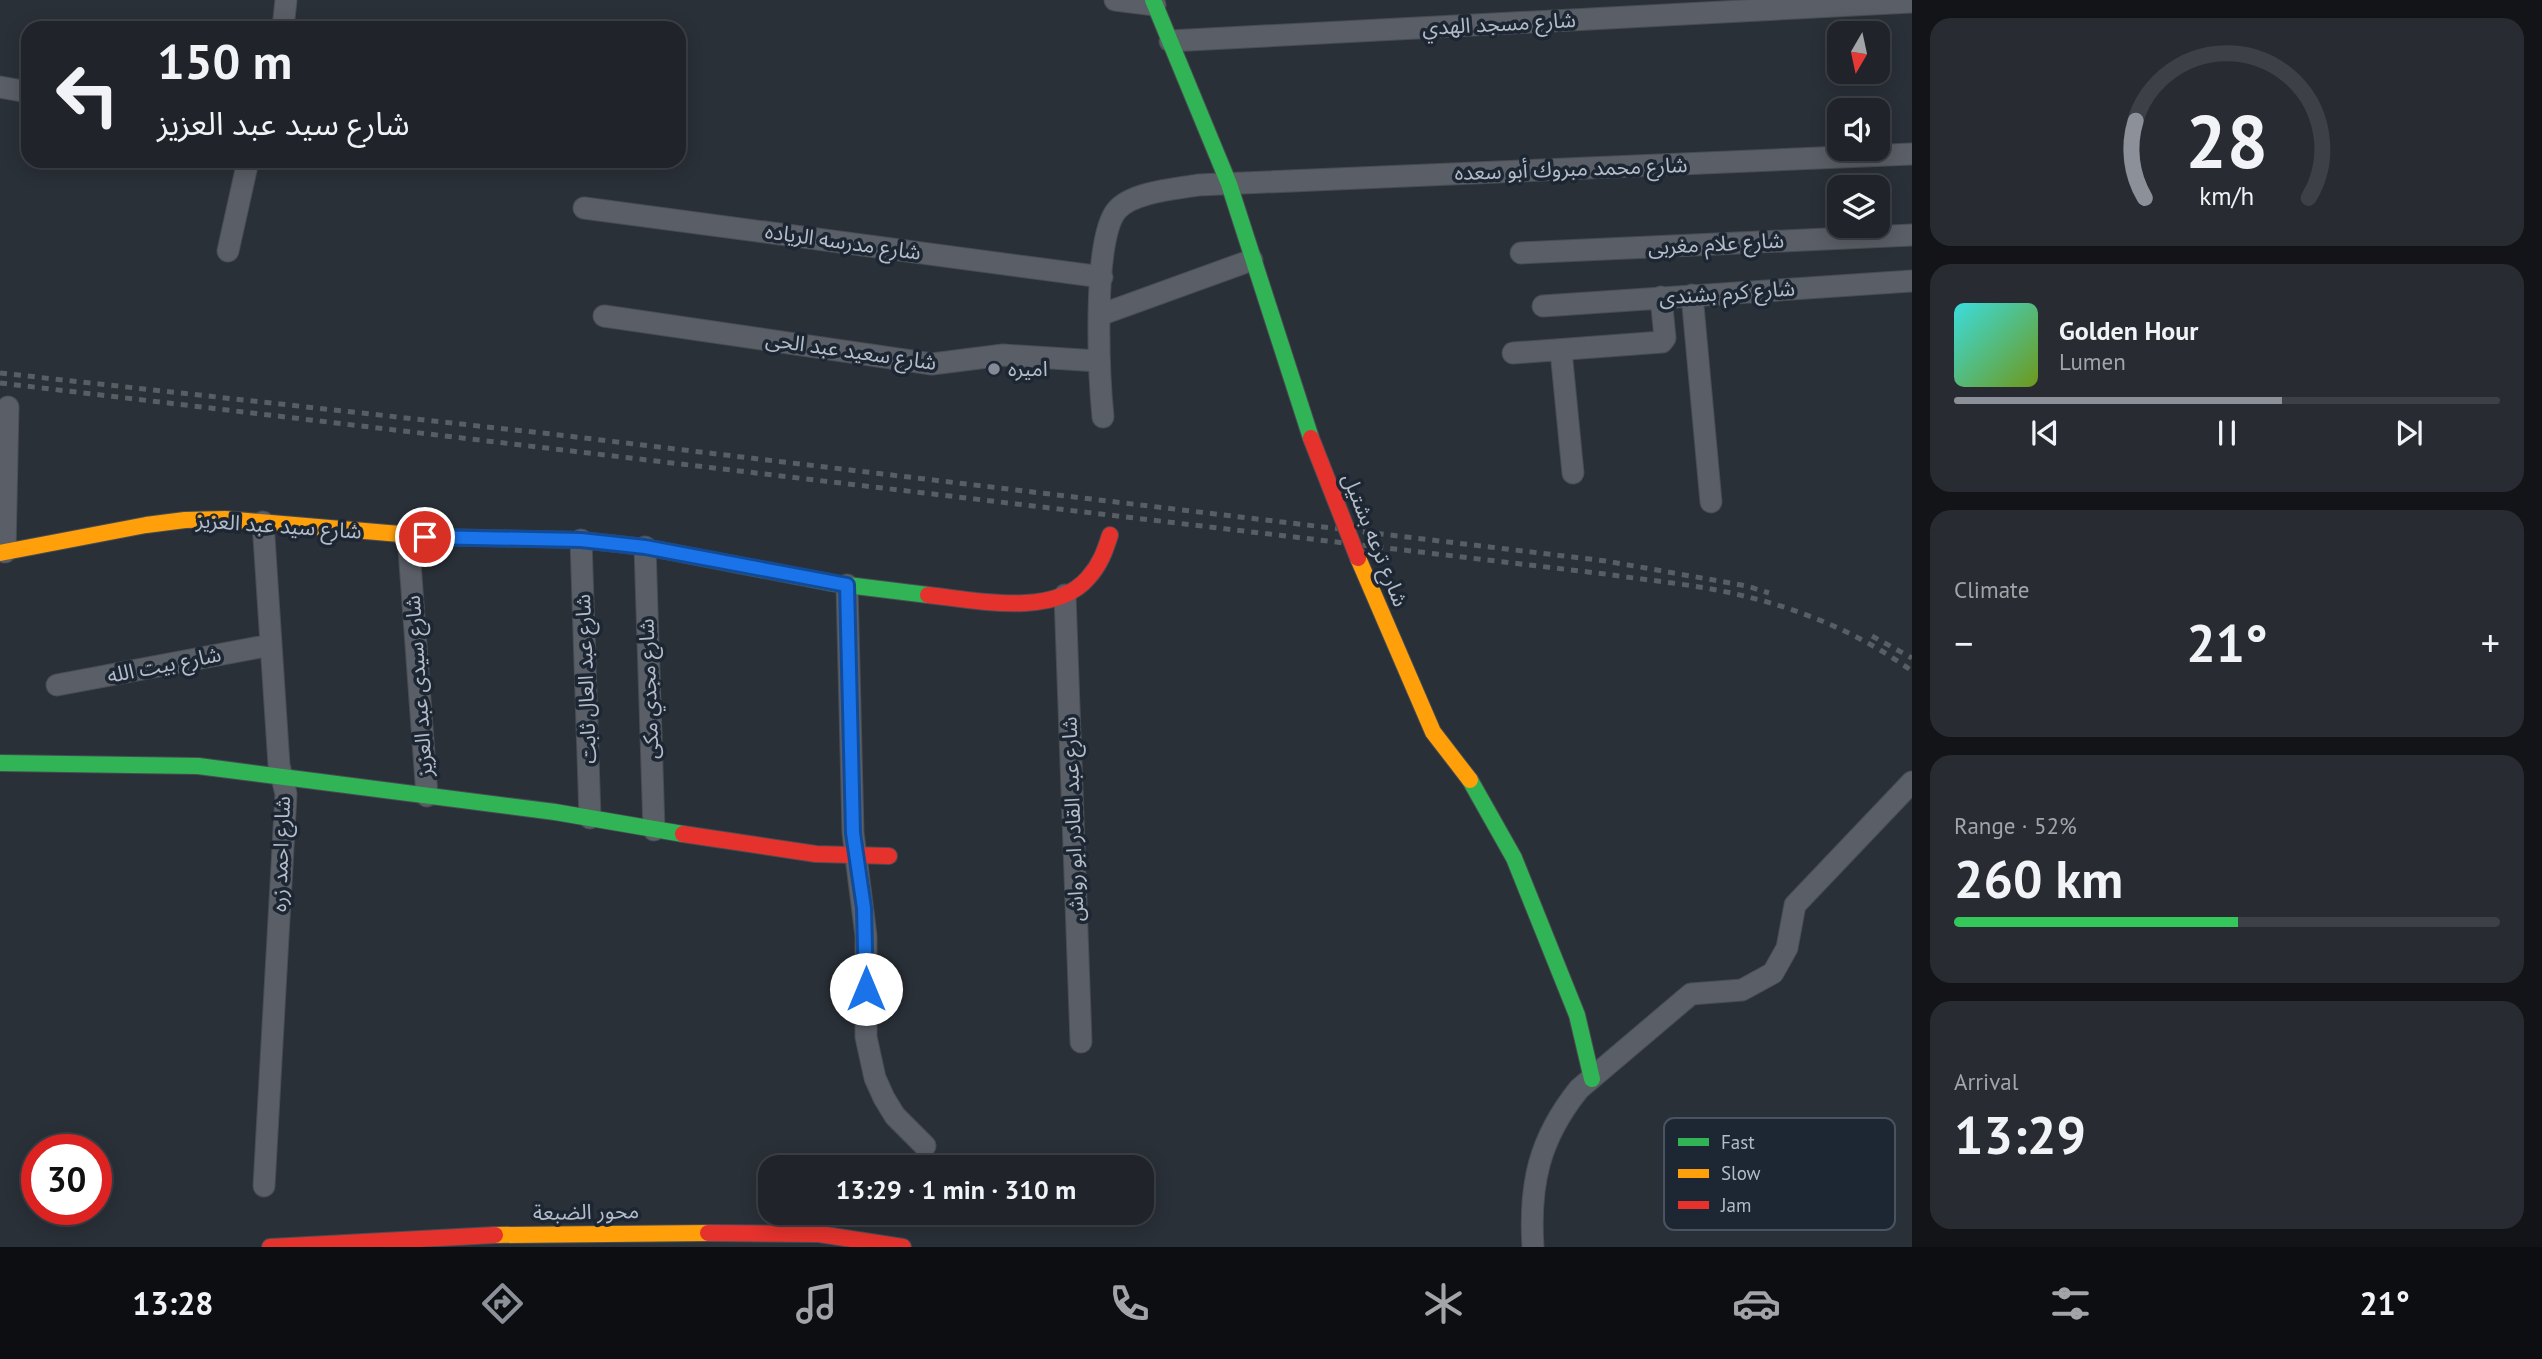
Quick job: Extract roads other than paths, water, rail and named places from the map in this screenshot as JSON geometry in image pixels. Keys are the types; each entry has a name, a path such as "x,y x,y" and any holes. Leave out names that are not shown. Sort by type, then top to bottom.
{"main road":[{"name":"شارع ترعه بشتيل","path":"1154,3 1229,184 1311,438 1358,558 1433,732 1474,786 1514,858 1577,1015 1592,1079"},
{"name":"شارع سيد عبد العزيز","path":"3,553 88,535 185,520 225,519 408,536 581,540 645,547 847,585 997,603 1038,602 1065,595 1087,580 1102,559 1110,535"},
{"path":"0,763 162,764 215,768 283,779 555,812 772,849 889,856"},
{"name":"محور الضبعة","path":"270,1247 474,1235 650,1233 820,1234 903,1247"}],"street":[{"path":"284,21 286,0"},
{"path":"1115,0 1154,3"},
{"name":"شارع مسجد الهدي","path":"1170,41 1912,2"},
{"path":"0,87 21,91"},
{"name":"شارع محمد مبروك أبو سعده","path":"1229,184 1912,154"},
{"path":"228,251 246,168"},
{"path":"1103,417 1098,360 1103,254 1109,225 1116,210 1128,200 1198,185 1229,184"},
{"name":"شارع مدرسه الرياده","path":"584,208 1102,277"},
{"name":"شارع علام مغربى","path":"1521,253 1912,235"},
{"path":"1100,315 1252,260"},
{"name":"شارع كرم بشندى","path":"1543,306 1912,281"},
{"path":"1692,295 1711,502"},
{"path":"1513,354 1662,342 1665,338 1661,297"},
{"name":"شارع سعيد عبد الحى","path":"604,316 932,364 1003,355 1098,360"},
{"path":"1561,351 1573,473"},
{"path":"3,553 8,407"},
{"name":"شارع احمد زره","path":"263,522 279,765 286,794 264,1186"},
{"name":"شارع سيدى عبد العزيز","path":"408,536 427,796"},
{"name":"شارع عبد العال ثابت","path":"581,540 590,818"},
{"name":"شارع مجدي مكى","path":"645,547 654,830"},
{"path":"847,585 855,855 866,936 866,1037 875,1078 895,1116 925,1146"},
{"name":"شارع عبد القادر ابو رواش","path":"1065,595 1081,1042"},
{"name":"شارع بيت الله","path":"57,685 271,645"},
{"path":"1534,1247 1532,1197 1540,1160 1555,1123 1566,1105 1592,1079 1691,994 1742,990 1773,974 1787,948 1796,905 1912,782"}],"railway":[{"path":"0,373 551,434 1606,561 1747,586 1769,593"},
{"path":"0,383 1695,586 1748,597 1813,617 1854,636 1912,671"},
{"path":"1872,636 1912,658"}],"place":[{"name":"اميره","path":"994,369"}]}
